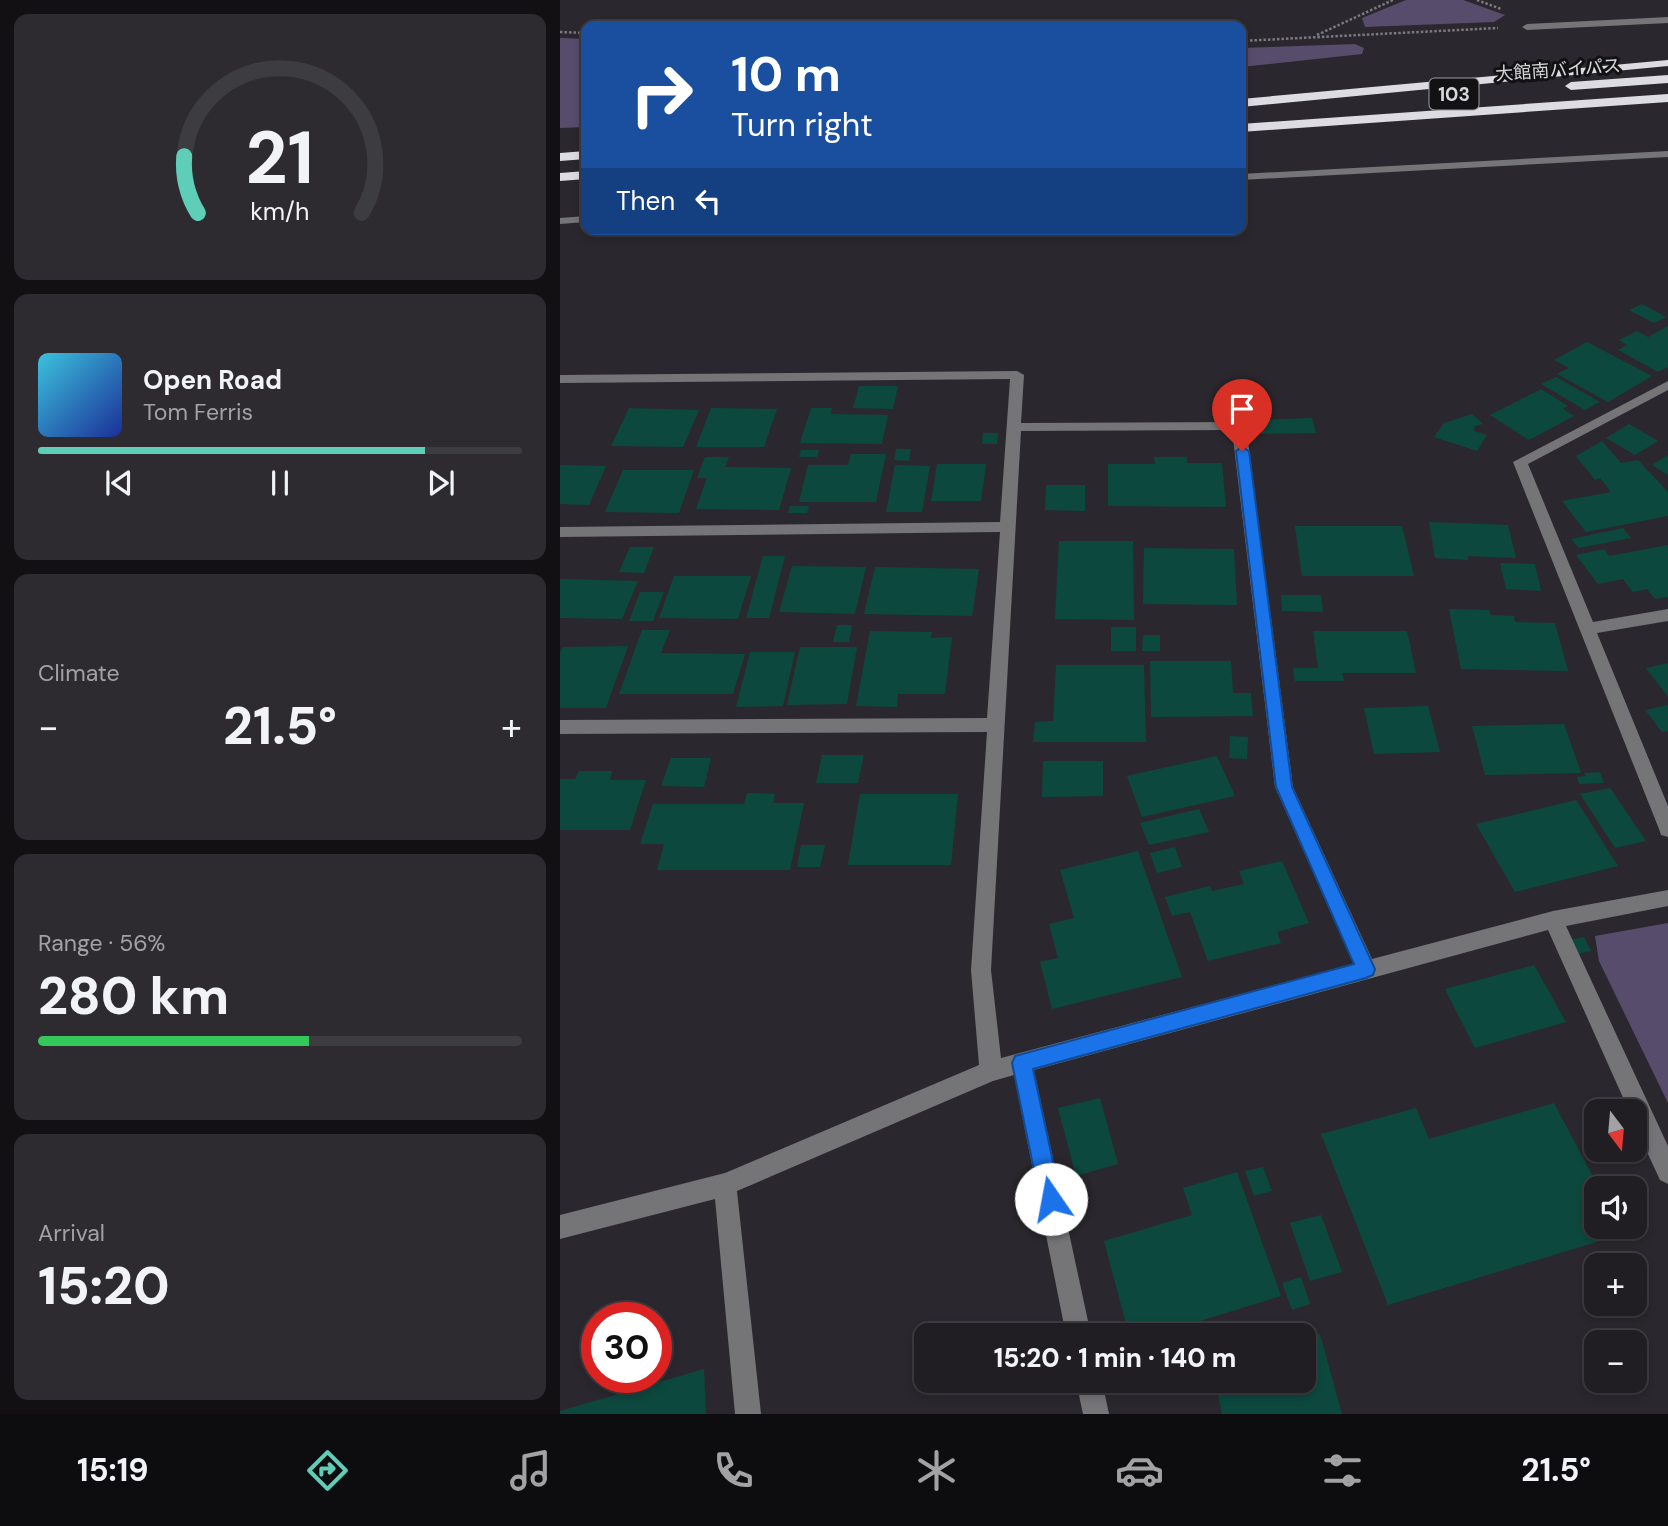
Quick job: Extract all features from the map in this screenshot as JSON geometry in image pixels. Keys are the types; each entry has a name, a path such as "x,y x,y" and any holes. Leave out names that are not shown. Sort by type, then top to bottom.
{"highway":[{"path":"1246,103 1668,63"},
{"name":"大館南バイパス","path":"1558,87 1668,79"},
{"name":"大館南バイパス","path":"1246,109 1544,88"},
{"name":"大館南バイパス","path":"1246,131 1668,98"},
{"path":"1246,131 1668,108"},
{"path":"560,157 581,155"},
{"path":"560,177 581,175"}],"street":[{"path":"1527,27 1668,20"},
{"path":"1246,177 1668,154"},
{"path":"560,221 581,219"},
{"path":"560,379 1017,375 981,970 991,1071"},
{"path":"1668,385 1520,462 1668,829"},
{"path":"1014,427 1239,426 1284,787 1366,969"},
{"path":"560,533 1008,527"},
{"path":"1587,629 1668,615"},
{"path":"560,727 996,724"},
{"path":"560,1227 725,1185 991,1071 1553,920 1668,898"},
{"path":"1553,920 1668,1172"},
{"path":"1022,1063 1076,1323"},
{"path":"725,1185 748,1414"},
{"path":"1092,1393 1096,1414"}],"path":[{"path":"1313,37 1392,0"},
{"path":"1246,41 1527,27"},
{"path":"560,32 581,33"}],"shaded area":[{"path":"1406,0 1463,0 1505,15 1494,22 1365,27 1362,18"},
{"path":"560,38 581,39 581,127 560,128"},
{"path":"1355,44 1364,48 1362,54 1246,66 1246,48"},
{"path":"1668,923 1668,1103 1599,961 1595,936"}],"building":[{"path":"1642,304 1666,317 1654,323 1629,310"},
{"path":"1668,326 1668,367 1658,372 1618,350 1627,345 1619,340 1637,331 1648,337"},
{"path":"1587,342 1652,376 1608,402 1557,374 1569,368 1554,360"},
{"path":"1556,377 1600,402 1585,410 1541,384"},
{"path":"859,386 898,386 893,409 853,408"},
{"path":"1541,389 1568,406 1563,409 1574,416 1529,440 1490,415"},
{"path":"629,408 699,410 683,447 611,446"},
{"path":"711,408 777,409 764,447 696,447"},
{"path":"811,408 832,408 831,414 888,415 882,444 800,443"},
{"path":"1472,414 1483,424 1475,426 1474,431 1487,435 1477,451 1434,437 1444,423"},
{"path":"1312,418 1316,433 1260,434 1257,420"},
{"path":"1629,424 1658,441 1635,455 1606,438"},
{"path":"983,433 998,433 997,444 982,444"},
{"path":"1602,441 1621,463 1638,460 1668,492 1668,516 1586,532 1562,501 1611,492 1600,478 1595,480 1576,456"},
{"path":"896,449 911,449 909,461 894,460"},
{"path":"801,450 819,450 817,457 799,457"},
{"path":"851,454 886,454 876,502 799,502 808,465 848,465"},
{"path":"1668,455 1668,475 1652,465"},
{"path":"705,457 729,457 725,467 791,468 779,510 696,509 707,478 697,478"},
{"path":"1154,457 1187,457 1187,463 1222,463 1226,507 1108,506 1108,464 1155,464"},
{"path":"937,464 986,464 981,501 931,501"},
{"path":"560,465 606,466 589,505 560,504"},
{"path":"895,465 930,466 922,512 886,512"},
{"path":"623,470 694,470 679,513 605,512"},
{"path":"1046,485 1085,485 1085,511 1045,510"},
{"path":"790,506 809,506 807,513 788,513"},
{"path":"1429,522 1508,525 1516,558 1435,558"},
{"path":"1295,526 1402,526 1414,576 1302,576"},
{"path":"1623,528 1631,538 1579,548 1571,539"},
{"path":"1059,541 1133,541 1134,620 1055,619"},
{"path":"1668,545 1668,597 1655,599 1647,589 1633,592 1623,579 1598,584 1576,555 1604,549 1609,556"},
{"path":"630,547 654,547 644,573 619,572"},
{"path":"1144,548 1234,549 1237,605 1143,604"},
{"path":"763,556 785,556 769,618 746,618"},
{"path":"1500,563 1535,564 1541,591 1506,589"},
{"path":"792,566 866,567 855,614 779,612"},
{"path":"875,567 979,569 972,616 864,614"},
{"path":"674,576 751,576 738,619 659,618"},
{"path":"560,579 638,581 622,619 560,618"},
{"path":"640,592 664,592 653,621 629,621"},
{"path":"1281,595 1321,595 1323,612 1282,611"},
{"path":"1449,609 1489,610 1491,615 1514,616 1515,622 1555,623 1568,671 1461,669"},
{"path":"837,625 852,625 849,642 833,642"},
{"path":"1111,627 1136,627 1136,651 1111,651"},
{"path":"642,630 670,630 661,653 745,654 733,694 619,694"},
{"path":"870,631 932,632 931,638 952,637 945,694 898,694 897,707 856,706"},
{"path":"1313,631 1407,631 1416,673 1342,673 1344,681 1295,681 1293,668 1318,668"},
{"path":"1143,635 1160,635 1160,651 1142,651"},
{"path":"628,646 606,708 560,708 560,653 563,647"},
{"path":"800,647 857,647 847,704 787,705"},
{"path":"750,652 795,652 783,706 736,707"},
{"path":"1150,661 1231,661 1233,693 1251,693 1253,716 1151,717"},
{"path":"1668,663 1668,697 1646,668"},
{"path":"1056,665 1144,665 1146,742 1033,742 1035,722 1053,721"},
{"path":"1668,705 1668,731 1662,732 1645,710"},
{"path":"1428,706 1440,752 1374,754 1364,708"},
{"path":"1564,724 1581,773 1485,775 1472,726"},
{"path":"1230,736 1248,737 1247,759 1229,758"},
{"path":"822,755 864,755 858,783 816,783"},
{"path":"1217,756 1235,796 1142,817 1127,776"},
{"path":"671,758 711,758 704,787 661,786"},
{"path":"1043,761 1103,761 1103,796 1042,797"},
{"path":"579,771 612,771 610,780 646,780 630,830 560,830 560,779 575,779"},
{"path":"1600,772 1604,783 1579,784 1577,777 1586,776 1584,773"},
{"path":"1610,788 1646,841 1615,848 1580,794"},
{"path":"747,793 775,794 773,803 804,803 790,870 657,870 664,844 640,844 653,804 744,804"},
{"path":"860,794 958,794 951,865 848,865"},
{"path":"1576,800 1618,866 1515,892 1476,824"},
{"path":"1199,809 1209,832 1149,845 1140,823"},
{"path":"801,845 825,845 820,867 797,867"},
{"path":"1175,847 1182,867 1157,873 1150,853"},
{"path":"1138,851 1182,977 1052,1009 1040,962 1058,958 1049,924 1074,918 1060,870"},
{"path":"1282,861 1309,923 1277,932 1281,943 1208,961 1190,912 1172,916 1165,897 1210,886 1212,891 1244,884 1239,871"},
{"path":"1584,937 1591,951 1575,954 1569,940"},
{"path":"1534,965 1566,1022 1475,1048 1445,989"},
{"path":"1100,1098 1118,1164 1076,1176 1058,1108"},
{"path":"1554,1103 1593,1176 1584,1176 1584,1239 1606,1239 1388,1305 1321,1134 1416,1108 1429,1139"},
{"path":"1263,1167 1272,1191 1254,1196 1245,1171"},
{"path":"1237,1172 1281,1296 1194,1323 1126,1323 1104,1241 1192,1215 1183,1188"},
{"path":"1321,1215 1342,1272 1310,1281 1290,1223"},
{"path":"1301,1277 1310,1304 1292,1310 1282,1283"},
{"path":"1320,1334 1342,1414 1222,1414 1218,1393 1316,1393 1316,1335"},
{"path":"704,1369 706,1414 560,1414 560,1411 622,1393 672,1393 672,1378"}],"route":[{"path":"1051,1199 1022,1063 1366,969 1284,787 1242,451"}]}
